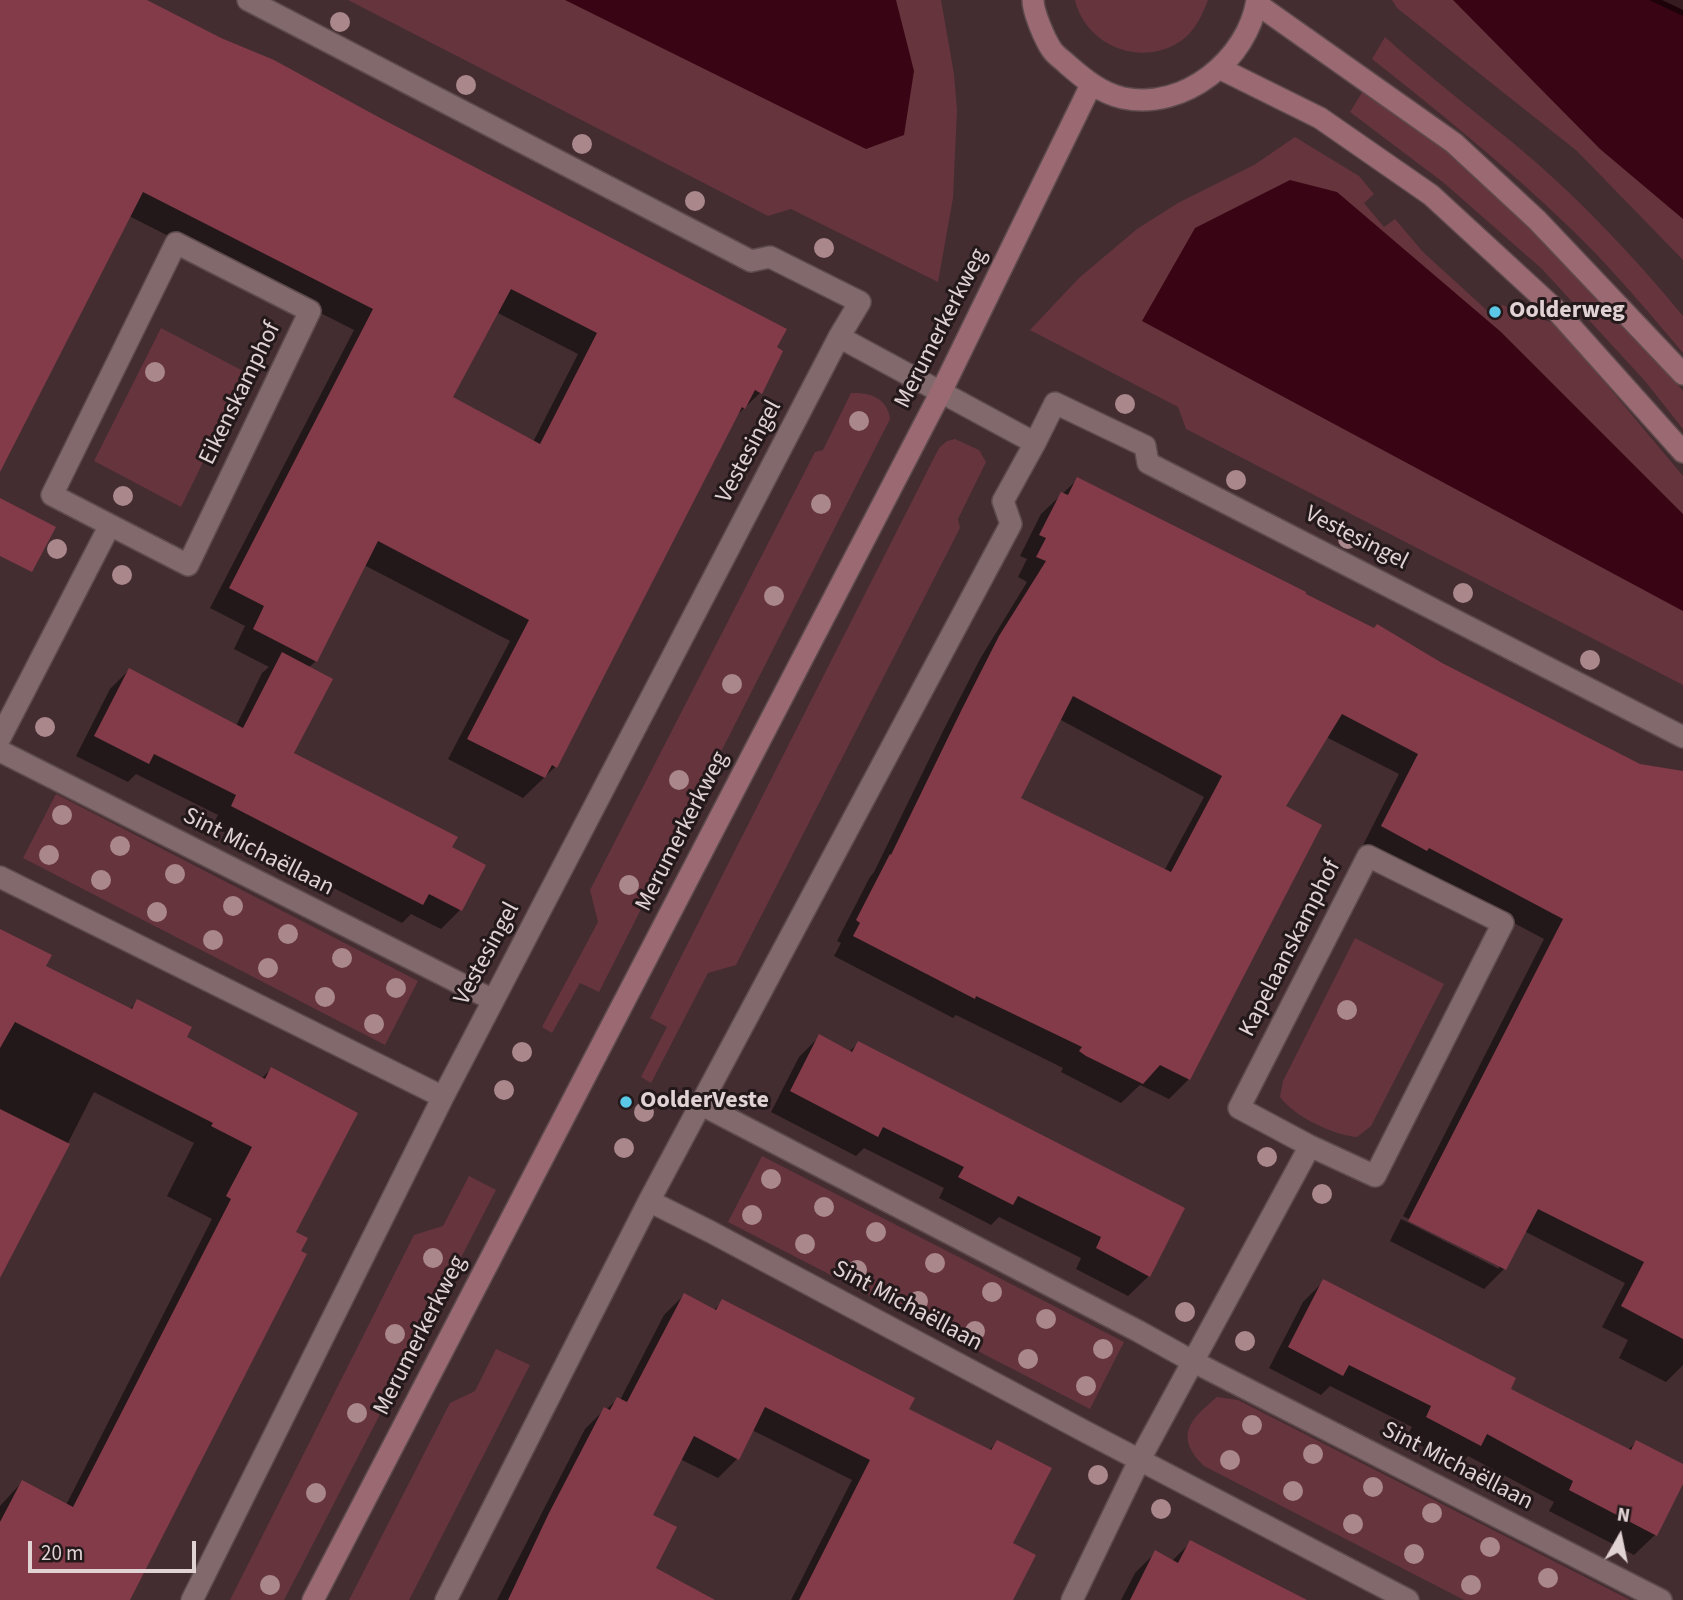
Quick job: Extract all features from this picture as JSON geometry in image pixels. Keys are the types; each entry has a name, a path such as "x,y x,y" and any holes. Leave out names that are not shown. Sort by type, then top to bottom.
{"street":[{"name":"Vestesingel","path":"192,1600 443,1097 839,337 860,302 770,257 751,261 248,0"},
{"path":"1033,0 1033,8 1052,50 1091,85 1124,98 1156,98 1180,93 1221,69 1245,39 1257,2 1454,143 1537,219 1683,374"},
{"path":"1221,69 1320,118 1431,195 1556,310 1683,452"},
{"name":"Merumerkerkweg","path":"313,1600 941,392 1091,85"},
{"name":"Eikenskamphof","path":"176,243 310,312 188,565 110,525 52,495 176,243"},
{"path":"839,337 1035,443"},
{"name":"Vestesingel","path":"446,1600 649,1201 1011,524 1003,501 1055,403 1145,446 1148,463 1683,737"},
{"path":"0,738 110,525"},
{"name":"Sint Michaëllaan","path":"0,751 493,1000"},
{"name":"Kapelaanskamphof","path":"1368,856 1503,923 1375,1176 1310,1146 1239,1108 1368,856"},
{"path":"0,877 443,1097"},
{"name":"Sint Michaëllaan","path":"702,1105 1192,1361 1661,1600"},
{"path":"1072,1600 1140,1460 1310,1146"},
{"name":"Sint Michaëllaan","path":"649,1201 1408,1600"}],"shaded area":[{"path":"348,0 941,0 954,74 957,110 953,198 938,282 791,209 768,216"},
{"path":"565,0 896,0 914,71 904,135 866,149"},
{"path":"1075,0 1208,0 1202,15 1186,37 1170,47 1154,52 1137,52 1120,49 1105,42 1081,17"},
{"path":"1392,0 1683,0 1683,260 1577,151 1397,8"},
{"path":"1453,0 1662,0 1683,10 1683,219 1600,149"},
{"path":"1385,37 1535,162 1623,247 1683,316 1683,353 1613,272 1545,204 1472,140 1372,59"},
{"path":"1363,91 1461,162 1555,252 1683,391 1683,429 1645,381 1542,269 1444,183 1350,112"},
{"path":"1295,137 1359,176 1374,194 1364,203 1384,227 1395,219 1423,252 1492,315 1502,305 1556,324 1683,476 1683,685 1186,429 1178,407 1030,330 1079,278 1137,229 1178,203 1254,165"},
{"path":"1290,180 1337,192 1501,332 1683,514 1683,611 1142,321 1195,228"},
{"path":"161,328 247,373 181,507 94,461"},
{"path":"851,393 871,395 882,401 890,419 599,992 580,983 552,1033 542,1027 598,922 590,890 815,452 823,450"},
{"path":"955,439 979,450 986,462 958,519 960,528 736,965 708,973 651,1083 641,1077 667,1027 650,1018 939,448 947,441"},
{"path":"56,794 418,981 385,1045 23,858"},
{"path":"1355,938 1444,984 1371,1126 1357,1137 1315,1124 1280,1097 1283,1081"},
{"path":"762,1156 1124,1342 1090,1409 728,1222"},
{"path":"469,1176 496,1190 284,1600 230,1600 414,1235 443,1226"},
{"path":"496,1349 530,1365 409,1600 349,1600 450,1403 475,1391"},
{"path":"1217,1397 1238,1400 1630,1600 1464,1600 1204,1466 1189,1446 1189,1429 1199,1413"}],"building":[{"path":"0,0 147,0 221,38 274,60 787,329 777,347 783,351 762,394 755,390 745,409 742,407 557,768 552,765 545,778 467,739 529,620 378,541 317,662 253,629 264,606 229,588 373,309 143,192 0,472","holes":["511,289 597,333 540,444 453,397"]},
{"path":"1077,477 1374,628 1377,624 1442,663 1640,764 1683,771 1683,1339 1621,1306 1644,1262 1538,1209 1506,1270 1408,1221 1563,919 1429,848 1427,851 1381,826 1418,754 1342,714 1286,806 1322,825 1190,1080 1160,1065 1143,1084 1086,1056 1079,1051 1082,1047 976,996 975,999 853,936 860,923 856,920 999,636 1046,561 1036,557 1046,538 1039,535 1061,492 1068,495","holes":["1073,696 1222,776 1171,872 1021,798"]},
{"path":"0,498 56,527 32,572 0,556"},
{"path":"282,652 333,679 294,753 458,837 452,847 486,865 462,911 429,894 423,905 231,806 236,795 154,754 149,764 94,736 129,668 243,728"},
{"path":"0,929 52,955 46,966 132,1009 137,999 192,1027 187,1037 265,1079 271,1067 358,1113 296,1232 308,1238 301,1251 307,1254 130,1600 0,1600 0,1522 22,1480 73,1507 231,1199 226,1196 252,1147 211,1126 213,1123 15,1022 0,1048"},
{"path":"819,1034 852,1052 858,1041 1185,1208 1150,1277 1096,1248 1101,1237 1018,1196 1013,1205 958,1177 964,1167 883,1127 878,1137 790,1091"},
{"path":"0,1109 70,1144 0,1278"},
{"path":"1323,1279 1516,1378 1511,1389 1631,1450 1636,1440 1683,1464 1683,1484 1657,1536 1569,1490 1573,1481 1487,1434 1481,1446 1426,1417 1431,1406 1349,1365 1343,1376 1288,1347"},
{"path":"684,1293 716,1310 722,1299 915,1398 909,1409 991,1450 997,1440 1052,1468 1013,1543 1036,1555 1013,1600 799,1600 870,1460 765,1407 739,1460 694,1436 653,1515 677,1527 656,1568 715,1600 508,1600 604,1407 610,1410 617,1397 627,1402"},
{"path":"1190,1540 1307,1600 1130,1600 1155,1550 1178,1563"}],"place":[{"name":"Oolderweg","path":"1495,312"},
{"name":"OolderVeste","path":"626,1102"}]}
